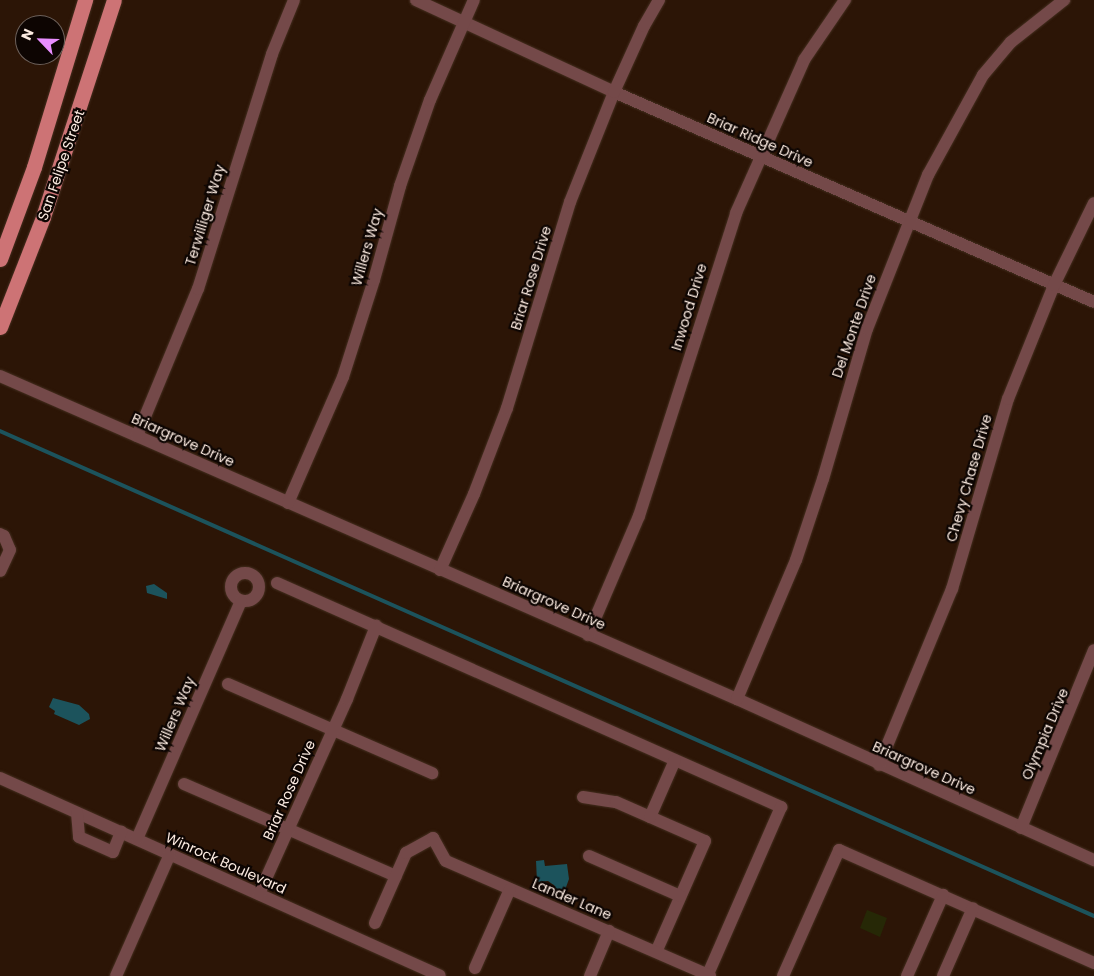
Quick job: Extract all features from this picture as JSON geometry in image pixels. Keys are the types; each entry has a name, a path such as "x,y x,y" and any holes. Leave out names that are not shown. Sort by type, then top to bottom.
{"main road":[{"name":"San Felipe Street","path":"0,259 34,167 85,0"},
{"name":"San Felipe Street","path":"0,327 43,217 114,0"},
{"path":"48,119 74,127"}],"street":[{"name":"Terwilliger Way","path":"137,436 198,289 272,54 294,0"},
{"name":"Briar Ridge Drive","path":"416,0 614,92 1094,302"},
{"name":"Willers Way","path":"288,502 343,377 374,280 400,186 430,100 474,0"},
{"name":"Briar Rose Drive","path":"440,570 474,494 507,408 570,202 614,92 644,26 659,0"},
{"name":"Inwood Drive","path":"588,635 639,516 672,422 714,274 761,156 804,60 845,0"},
{"name":"Del Monte Drive","path":"737,699 796,560 824,479 867,329 909,221 955,122 983,75 1011,42 1064,0"},
{"name":"Chevy Chase Drive","path":"879,765 952,589 1008,399 1054,285 1094,203"},
{"name":"Briargrove Drive","path":"0,376 737,699 879,765 1094,860"},
{"path":"0,534 4,536 10,550 0,571"},
{"path":"278,583 781,807 708,976"},
{"name":"Willers Way","path":"138,839 241,601"},
{"name":"Briar Rose Drive","path":"259,894 347,699 376,626"},
{"name":"Olympia Drive","path":"1021,828 1094,650"},
{"path":"228,684 432,773"},
{"path":"650,817 676,760"},
{"name":"Winrock Boulevard","path":"0,778 259,894 411,970 440,976"},
{"path":"184,784 396,876 375,923"},
{"path":"583,797 616,802 705,841 656,952"},
{"path":"77,813 79,837 113,852 121,832"},
{"name":"Lander Lane","path":"396,876 406,853 433,838 446,861 610,931 708,976"},
{"path":"782,976 839,850 1094,963"},
{"path":"116,976 170,854"},
{"path":"589,856 680,896"},
{"path":"475,968 510,889"},
{"path":"907,976 943,895"},
{"path":"943,976 973,908"},
{"path":"590,976 610,931"}],"green space":[{"path":"867,910 887,918 880,937 860,928"}],"water":[{"path":"154,584 167,593 167,599 147,593 146,586"},
{"path":"53,698 79,705 89,714 90,719 79,725 54,714 55,711 49,707"},
{"path":"544,860 545,866 567,864 569,879 565,890 555,891 555,886 548,881 537,882 536,861"}],"waterway":[{"path":"0,431 1094,916"}]}
